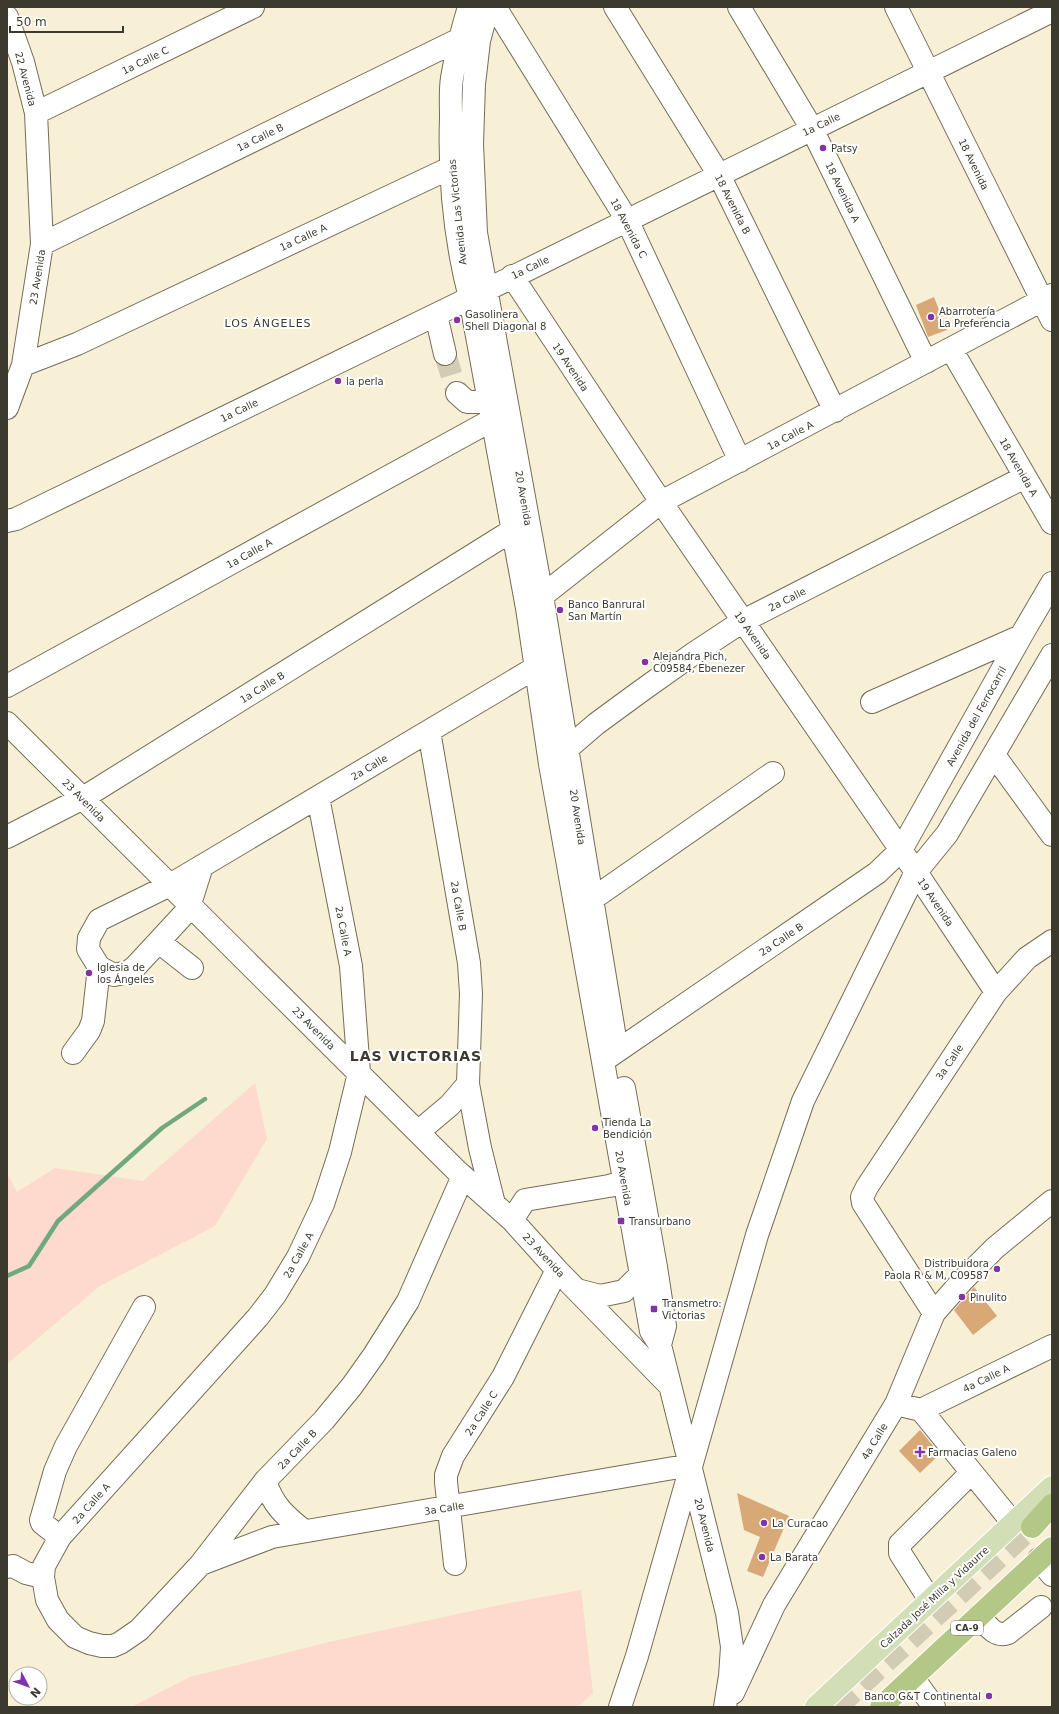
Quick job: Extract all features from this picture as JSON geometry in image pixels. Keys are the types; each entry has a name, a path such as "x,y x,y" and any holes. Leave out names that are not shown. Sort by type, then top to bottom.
{"highway":[{"name":"Calzada José Milla y Vidaurre","path":"1022,1525 1052,1505"},
{"name":"CA-9","path":"881,1707 979,1616 1048,1561"}],"main road":[{"name":"Calzada José Milla y Vidaurre","path":"816,1707 930,1600 1022,1525 1052,1487"}],"street":[{"name":"1a Calle C","path":"36,113 254,7"},
{"name":"Avenida Las Victorias","path":"469,7 469,40 474,84 472,144 477,294"},
{"name":"Avenida Las Victorias","path":"477,294 462,268 450,168 452,79 469,40 488,7"},
{"name":"18 Avenida C","path":"495,7 627,220 740,461"},
{"name":"18 Avenida B","path":"615,7 719,175 835,411"},
{"name":"18 Avenida A","path":"739,7 812,129 926,362"},
{"name":"18 Avenida","path":"896,7 1047,297 1052,320"},
{"name":"1a Calle","path":"7,521 16,519 436,315 512,276 1052,11"},
{"name":"22 Avenida","path":"7,17 23,62 36,113 38,142"},
{"name":"1a Calle B","path":"42,244 469,40"},
{"name":"23 Avenida","path":"7,408 23,365 42,244 38,142"},
{"name":"1a Calle A","path":"23,365 77,344 450,168"},
{"name":"19 Avenida","path":"512,276 661,502 901,850 996,992"},
{"name":"20 Avenida","path":"477,294 490,411 527,608 535,668 575,911 610,1056 656,1267 665,1326 660,1345"},
{"name":"20 Avenida","path":"477,294 542,596 591,900 624,1182 650,1332 660,1345 691,1466 727,1618 732,1647 726,1707"},
{"name":"1a Calle A","path":"542,596 661,502 835,411 1047,297"},
{"path":"436,315 445,354"},
{"name":"18 Avenida A","path":"951,349 1052,523"},
{"path":"457,393 467,402 490,411"},
{"name":"1a Calle A","path":"7,686 490,411"},
{"name":"2a Calle","path":"567,749 596,724 693,654 743,621 1025,477"},
{"name":"1a Calle B","path":"7,837 83,798 513,530"},
{"name":"Avenida del Ferrocarril","path":"901,850 1020,636 1052,583"},
{"path":"872,702 1020,636"},
{"path":"620,1707 637,1656 757,1234 803,1101 916,872 947,834 1052,655"},
{"name":"2a Calle","path":"99,967 88,949 89,938 99,920 170,885 535,668"},
{"name":"23 Avenida","path":"7,723 359,1074 463,1176 512,1220 557,1270 670,1386"},
{"name":"2a Calle B","path":"430,731 469,963 471,994 468,1084 480,1148 494,1204"},
{"path":"994,755 1052,835"},
{"path":"591,900 773,773"},
{"name":"2a Calle A","path":"66,1630 53,1612 44,1588 43,1577 46,1561 60,1537 242,1337 258,1317 288,1275 306,1243 323,1204 340,1152 359,1074 351,966 318,797"},
{"name":"2a Calle B","path":"610,1056 877,872 901,850"},
{"path":"73,1053 89,1031 93,1021 99,967 114,974 121,974 128,972 135,967 180,919 190,904 202,866"},
{"name":"3a Calle","path":"934,1313 863,1203 862,1197 867,1187 996,992 1027,958 1052,941"},
{"path":"159,942 192,968"},
{"path":"418,1132 450,1105 468,1084"},
{"name":"2a Calle B","path":"66,1630 75,1637 89,1643 113,1646 120,1643 140,1630 200,1565 265,1481 324,1420 352,1386 392,1329 408,1301 463,1176"},
{"path":"512,1220 525,1200 609,1186 624,1182"},
{"name":"4a Calle","path":"726,1707 774,1606 896,1404 934,1313 963,1280 995,1248 1052,1200"},
{"name":"2a Calle C","path":"455,1564 446,1475 453,1456 503,1377 557,1270"},
{"path":"577,1290 600,1296 624,1291 640,1275"},
{"path":"60,1537 42,1523 55,1471 66,1446 144,1307"},
{"name":"4a Calle A","path":"921,1410 1052,1346"},
{"path":"896,1404 921,1410 971,1473 1022,1525"},
{"name":"3a Calle","path":"200,1565 272,1537 691,1466"},
{"path":"930,1600 900,1553 900,1544 971,1473"},
{"path":"265,1481 278,1508 285,1516 304,1531"},
{"path":"7,1567 13,1566 26,1573 43,1577"},
{"path":"727,1618 738,1622 754,1623 761,1619 774,1606"},
{"path":"979,1616 996,1633 1002,1635 1008,1633 1041,1607"},
{"path":"913,1678 934,1707"}],"shaded area":[{"path":"255,1083 267,1139 215,1226 100,1286 7,1364 7,1173 17,1192 55,1168 143,1181"},
{"path":"581,1590 593,1693 578,1707 131,1707 190,1677 329,1642 499,1605"}],"building":[{"name":"Abarrotería La Preferencia","path":"934,297 947,330 928,337 916,305"},
{"path":"974,1287 997,1316 973,1335 954,1310"},
{"name":"Farmacias Galeno","path":"920,1430 940,1454 920,1473 899,1451"},
{"name":"La Curacao","path":"737,1493 789,1516 763,1577 747,1571 760,1537 744,1530"}],"waterway":[{"path":"7,1276 29,1266 58,1221 162,1128 205,1099"}],"tunnel":[{"path":"445,354 457,393"},
{"path":"837,1707 1032,1527"}],"place":[{"name":"Patsy","path":"823,148"},
{"name":"Abarrotería La Preferencia","path":"931,317"},
{"name":"Gasolinera Shell Diagonal 8","path":"457,320"},
{"name":"la perla","path":"338,381"},
{"name":"Banco Banrural San Martín","path":"560,610"},
{"name":"Alejandra Pich, C09584, Ebenezer","path":"645,662"},
{"name":"Iglesia de los Ángeles","path":"89,973"},
{"name":"Tienda La Bendición","path":"595,1128"},
{"name":"Transurbano","path":"621,1221"},
{"name":"Distribuidora Paola R & M, C09587","path":"997,1269"},
{"name":"Pinulito","path":"962,1297"},
{"name":"Transmetro: Victorias","path":"654,1309"},
{"name":"Farmacias Galeno","path":"920,1452"},
{"name":"La Curacao","path":"764,1523"},
{"name":"La Barata","path":"762,1557"},
{"name":"Banco G&T Continental","path":"989,1696"}],"district":[{"name":"LOS ÁNGELES","path":"268,323"},
{"name":"LAS VICTORIAS","path":"416,1056"}]}
